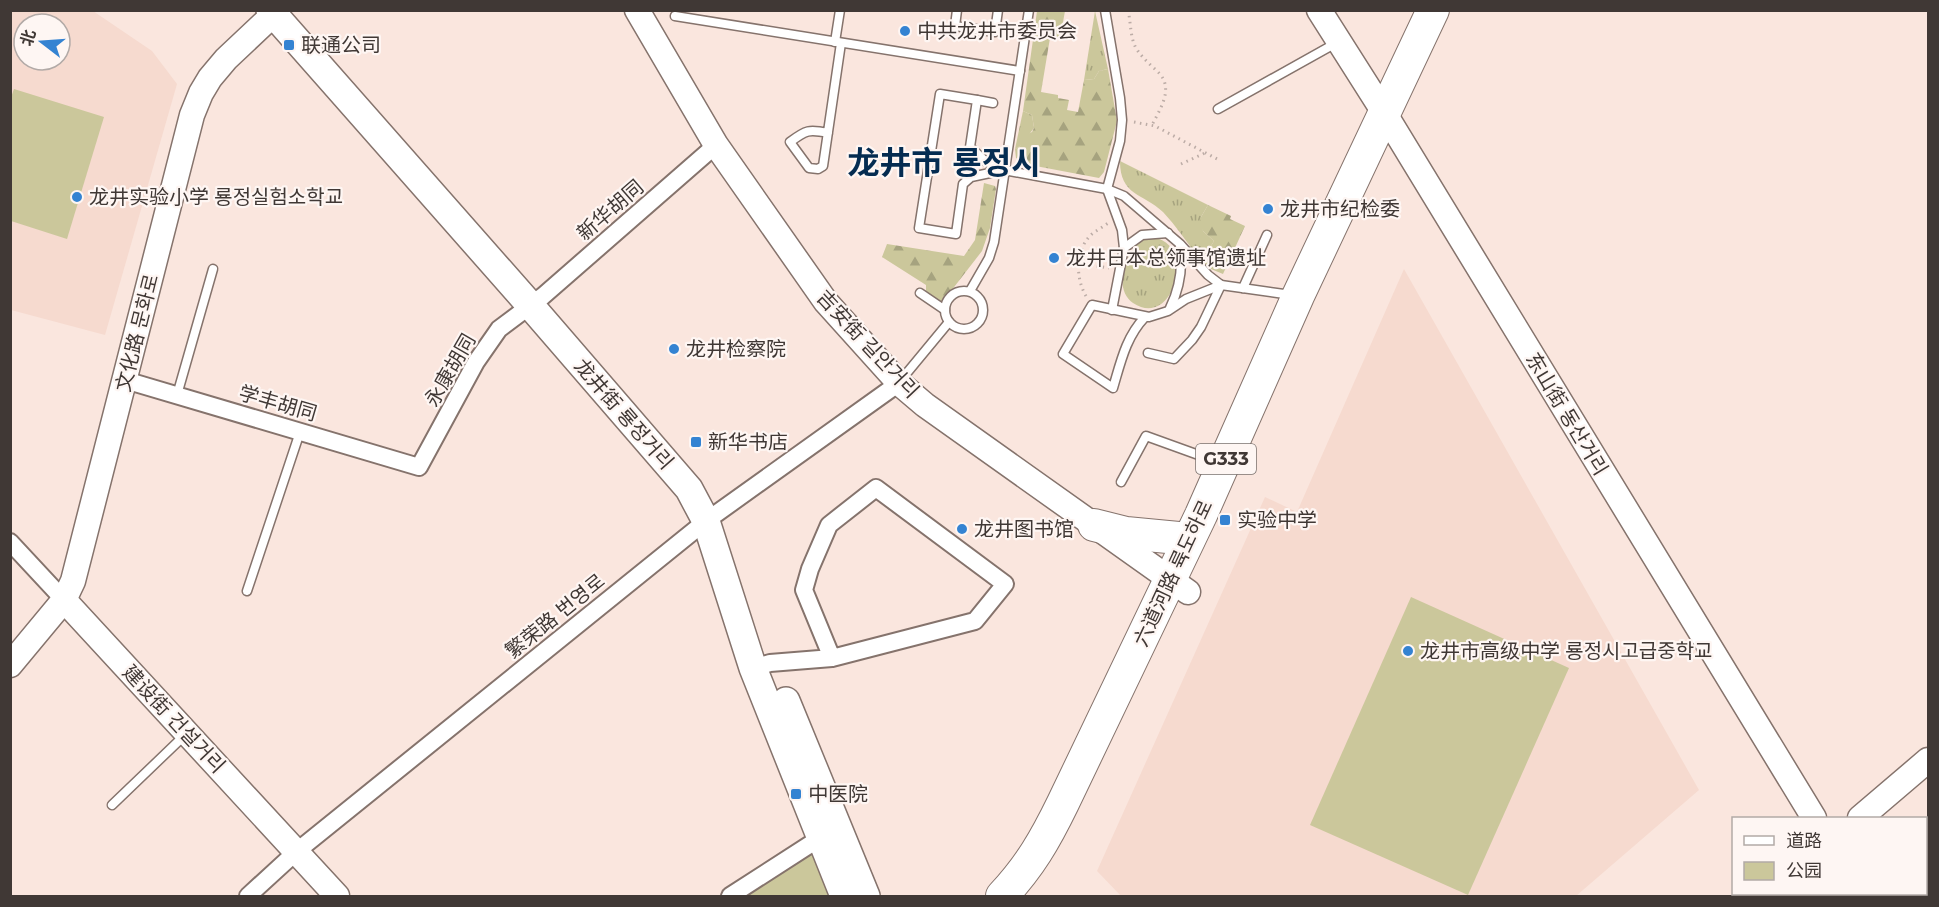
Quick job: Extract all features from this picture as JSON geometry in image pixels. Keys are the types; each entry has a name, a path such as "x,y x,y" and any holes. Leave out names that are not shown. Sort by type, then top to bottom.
{"highway":[{"name":"六道河路 륙도하로","path":"1002,897 1022,874 1049,832 1179,585 1389,122 1433,10"},
{"name":"六道河路 륙도하로","path":"1025,897 1047,869 1077,816 1171,630 1190,539 1303,297 1389,122 1449,10"},
{"path":"1094,525 1126,533 1190,539"}],"main road":[{"name":"龙井街 룡정거리","path":"279,11 537,300 713,517 820,838 844,897"},
{"name":"龙井街 룡정거리","path":"762,666 866,897"}],"street":[{"name":"吉安街 길안거리","path":"637,10 716,145 826,302 899,383 925,405 1179,585"},
{"name":"东山街 동산거리","path":"1319,10 1813,817"},
{"name":"文化路 문화로","path":"10,665 64,600 73,581 184,142 201,93 226,59 279,11"},
{"name":"新华胡同","path":"537,300 716,145"},
{"name":"永康胡同","path":"419,467 482,353 499,329 537,300"},
{"name":"学丰胡同","path":"125,380 419,467"},
{"name":"繁荣路 번영로","path":"248,897 296,852 713,517 899,383"},
{"path":"762,666 832,658 975,621 1005,584 876,488 829,525 810,569 804,590 832,658"},
{"name":"建设街 건설거리","path":"10,542 337,897"},
{"path":"1862,817 1929,760"},
{"path":"730,897 820,838"}],"lane":[{"path":"828,133 802,132 790,142 809,168 818,169 823,166 828,133 838,42 840,10"},
{"path":"957,10 955,26 995,32 998,10"},
{"path":"970,291 994,242 1029,10"},
{"path":"1105,10 1122,120 1120,141 1107,189 1122,231 1124,248 1112,310"},
{"path":"675,16 1020,71"},
{"path":"1218,108 1338,42"},
{"path":"993,103 940,94 919,228 956,234 963,184 971,177 1005,171"},
{"path":"977,100 970,147 985,161 1005,171 1107,189 1124,196 1180,244 1208,275 1221,285"},
{"path":"1124,248 1142,235 1168,233"},
{"path":"1244,288 1267,235"},
{"path":"1168,311 1178,294 1182,270 1180,244"},
{"path":"177,395 213,268"},
{"path":"1145,317 1135,328 1124,348 1113,388 1063,354 1092,305 1145,317 1156,317 1186,299 1221,285 1303,297"},
{"path":"1148,353 1174,359 1201,327 1221,285"},
{"path":"970,291 982,301 981,320 977,325 959,329 949,322 945,310 946,303 954,293 970,291"},
{"path":"920,293 945,310"},
{"path":"899,383 949,322"},
{"path":"247,591 300,432"},
{"path":"1121,482 1146,436 1224,464"},
{"path":"112,805 187,733"}],"path":[{"path":"1128,10 1136,47 1164,80 1166,94 1164,103 1152,125"},
{"path":"1122,120 1152,125 1219,160"},
{"path":"1180,164 1205,153"},
{"path":"1092,305 1080,284 1078,270 1083,248 1086,240 1092,234 1117,217"},
{"path":"1073,262 1094,265"}],"shaded area":[{"name":"龙井实验小学 룡정실험소학교","path":"10,11 93,11 152,51 177,84 105,335 11,310"},
{"name":"龙井市高级中学 룡정시고급중학교","path":"1404,269 1699,790 1576,896 1121,896 1097,871 1265,497 1297,512"}],"green space":[{"path":"1037,11 1065,11 1060,39 1050,38 1041,92 1069,100 1067,110 1078,112 1084,80 1094,79 1099,71 1108,69 1117,121 1104,172 1099,178 1025,164 1016,158 1015,149 1020,146 1023,136 1032,132 1034,128 1032,115 1023,111"},
{"path":"1095,11 1108,69 1099,71 1094,79 1084,80"},
{"path":"14,89 104,117 67,239 11,221 10,100"},
{"path":"1023,111 1032,115 1034,128 1015,149"},
{"path":"1120,161 1208,205 1201,217 1203,231 1214,241 1201,262 1163,212 1128,188 1121,172"},
{"path":"984,183 995,186 996,189 990,228 982,251 941,304 926,293 926,285 882,257 887,244 964,256 975,240"},
{"path":"1208,205 1245,226 1223,274 1206,267 1201,262 1214,241 1199,224"},
{"path":"1148,237 1164,241 1173,251 1177,265 1170,294 1160,304 1148,308 1133,303 1126,296 1123,278 1128,257 1140,242"},
{"path":"1411,597 1569,668 1468,895 1310,825"},
{"path":"817,849 842,896 745,896"}],"place":[{"name":"中共龙井市委员会","path":"905,31"},
{"name":"联通公司","path":"289,45"},
{"name":"龙井实验小学 룡정실험소학교","path":"77,197"},
{"name":"龙井市纪检委","path":"1268,209"},
{"name":"龙井日本总领事馆遗址","path":"1054,258"},
{"name":"龙井检察院","path":"674,349"},
{"name":"新华书店","path":"696,442"},
{"name":"实验中学","path":"1225,520"},
{"name":"龙井图书馆","path":"962,529"},
{"name":"龙井市高级中学 룡정시고급중학교","path":"1408,651"},
{"name":"中医院","path":"796,794"}],"district":[{"name":"龙井市 룡정시","path":"944,162"}]}
